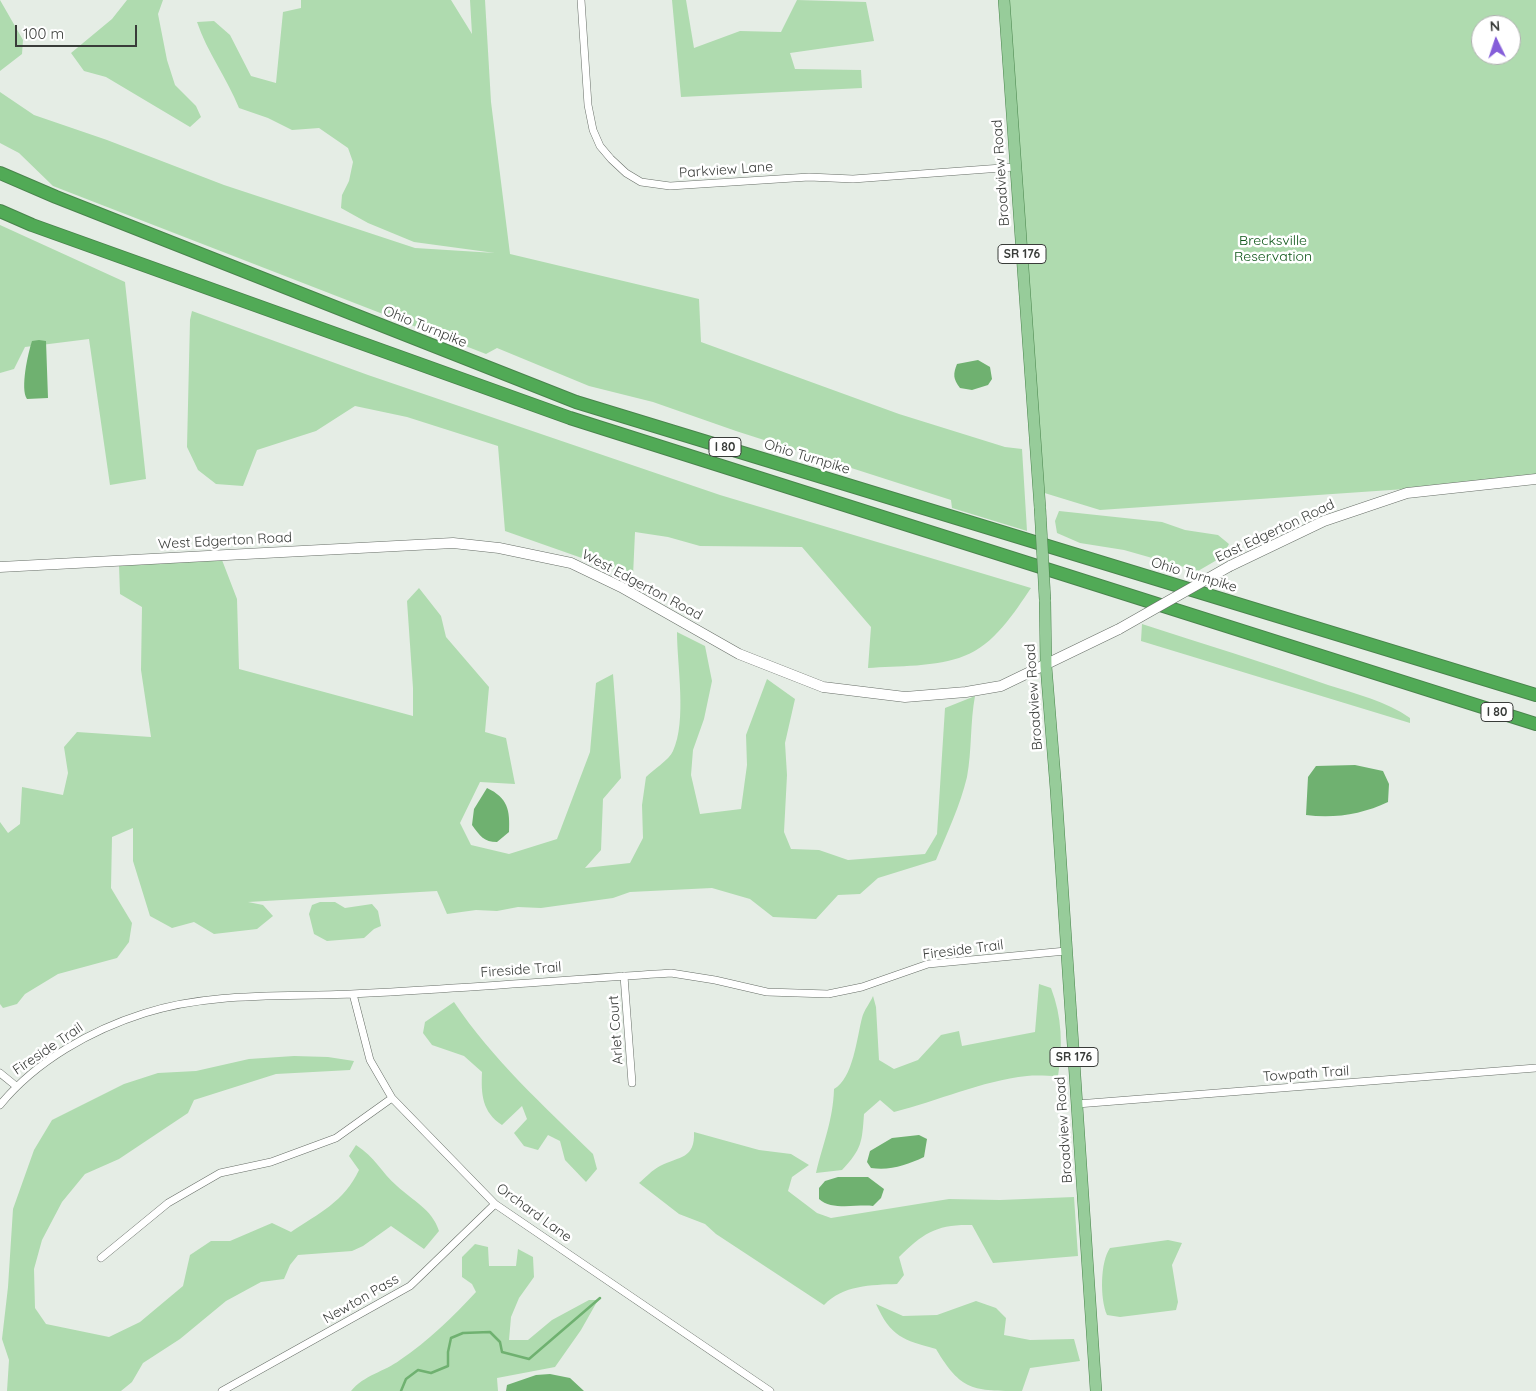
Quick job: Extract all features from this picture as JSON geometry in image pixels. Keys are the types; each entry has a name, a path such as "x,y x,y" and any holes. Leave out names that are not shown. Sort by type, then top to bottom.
{"highway":[{"name":"Ohio Turnpike","path":"0,173 66,201 576,402 1536,696"},
{"name":"I 80","path":"0,211 41,228 570,418 1536,724"}],"main road":[{"name":"Broadview Road","path":"1004,0 1040,508 1045,600 1046,666 1096,1391"}],"street":[{"name":"Parkview Lane","path":"581,0 588,105 593,130 600,146 611,160 626,173 641,182 670,186 809,177 853,179 1015,167"},
{"name":"East Edgerton Road","path":"1046,666 1119,629 1230,566 1324,521 1407,492 1491,482 1536,480"},
{"name":"West Edgerton Road","path":"0,567 462,544 499,548 571,563 621,587 739,654 823,687 906,697 966,692 1001,686 1046,666"},
{"name":"Fireside Trail","path":"0,1105 16,1086 41,1066 89,1036 145,1013 210,1000 353,994 671,973 715,980 767,992 828,994 862,987 928,964 1066,951"},
{"name":"Arlet Court","path":"624,976 632,1083"},
{"name":"Orchard Lane","path":"353,994 370,1060 392,1098 496,1204 770,1391"},
{"name":"Towpath Trail","path":"1077,1104 1536,1068"},
{"path":"0,1073 16,1086"},
{"path":"101,1258 168,1203 220,1172 271,1162 336,1138 392,1098"},
{"name":"Newton Pass","path":"222,1391 410,1286 496,1204"}],"green space":[{"path":"0,0 23,40 22,54 0,71"},
{"path":"127,0 163,0 158,14 167,60 175,85 196,106 201,117 190,127 106,77 84,71 71,53 112,19"},
{"path":"301,0 451,0 472,34 470,0 485,0 491,102 510,254 699,299 701,342 899,414 1005,447 1022,449 1027,531 952,508 951,500 736,431 653,402 589,386 497,348 486,354 53,186 19,153 0,143 0,92 34,115 107,140 224,185 415,248 495,253 414,242 368,223 341,208 342,195 349,181 353,162 348,148 319,128 292,130 268,118 239,108 206,44 197,22 214,21 230,35 251,76 276,83 283,12 301,8"},
{"path":"672,0 686,0 694,48 740,31 781,32 797,0 866,2 874,41 790,53 795,69 861,70 862,88 681,97"},
{"name":"Brecksville Reservation","path":"1005,0 1536,0 1536,480 1100,510 1038,491"},
{"path":"0,225 125,282 146,479 110,485 89,339 25,347 14,369 0,373"},
{"path":"192,311 368,375 720,495 1031,588 1018,608 994,636 975,651 954,660 942,662 868,668 871,627 802,547 700,546 668,537 635,532 633,576 505,531 498,446 407,417 355,406 316,431 257,450 243,486 216,484 198,470 187,447 190,320"},
{"path":"1059,511 1162,522 1185,530 1218,535 1229,544 1222,557 1198,571 1124,550 1080,543 1057,533 1055,521"},
{"path":"222,560 237,599 239,669 413,716 407,601 419,588 441,616 446,637 489,687 485,732 506,738 515,784 480,782 460,823 471,845 509,854 557,839 590,752 596,683 613,674 621,778 603,799 601,850 585,868 630,863 643,838 642,805 646,777 671,754 677,739 680,724 680,693 677,632 705,646 712,681 704,719 693,750 691,775 700,814 741,809 747,765 746,735 767,679 795,699 785,743 787,775 784,832 791,849 819,850 848,860 925,854 937,834 945,708 975,696 969,767 964,788 936,860 878,878 860,894 838,895 816,919 773,917 750,899 712,888 630,892 613,898 541,908 518,907 497,911 476,910 447,914 437,891 248,902 263,905 273,916 257,929 214,934 194,922 172,928 150,916 133,861 133,828 112,837 111,888 132,923 129,942 117,958 58,974 25,994 17,1004 3,1008 0,1004 0,822 8,833 20,824 22,787 63,795 68,773 64,747 77,732 151,737 141,670 142,607 120,594 119,565"},
{"path":"1142,624 1370,698 1401,712 1410,718 1410,723 1141,641"},
{"path":"320,902 335,902 345,908 372,904 378,911 381,926 374,929 364,938 327,941 314,934 309,914 312,905"},
{"path":"1039,984 1051,988 1055,999 1061,1043 1058,1076 1027,1076 993,1082 894,1112 880,1100 864,1114 860,1145 849,1163 842,1170 816,1173 830,1122 834,1089 846,1076 850,1067 863,1015 873,996 876,1007 879,1060 894,1069 918,1060 941,1035 959,1031 962,1046 1035,1032"},
{"path":"454,1002 502,1062 593,1154 597,1169 586,1182 565,1160 560,1141 548,1135 538,1150 524,1146 514,1133 527,1119 522,1106 502,1125 495,1120 484,1102 482,1072 464,1056 432,1045 423,1033 425,1022"},
{"path":"294,1056 328,1057 354,1061 350,1070 276,1074 194,1100 188,1113 119,1159 85,1174 62,1202 42,1240 34,1269 35,1308 46,1324 109,1337 140,1322 183,1286 190,1255 211,1241 230,1241 272,1223 291,1232 330,1206 346,1191 359,1170 349,1156 356,1145 368,1154 397,1186 427,1211 436,1223 439,1231 424,1249 391,1226 363,1246 352,1251 298,1255 290,1265 284,1279 261,1282 226,1301 180,1339 143,1363 132,1382 121,1391 7,1391 9,1360 2,1339 8,1287 13,1209 34,1150 52,1120 124,1084 158,1073 196,1071 249,1059"},
{"path":"694,1132 759,1150 791,1154 809,1165 792,1177 788,1191 817,1213 831,1218 949,1199 1000,1200 1074,1197 1078,1256 993,1263 972,1225 949,1226 923,1236 899,1257 904,1275 897,1284 858,1287 840,1293 824,1305 716,1234 705,1224 679,1214 639,1183 657,1168 689,1152 694,1141"},
{"path":"1168,1240 1182,1243 1172,1265 1178,1302 1176,1310 1120,1317 1107,1315 1103,1300 1102,1281 1104,1262 1110,1248"},
{"path":"475,1244 488,1247 489,1266 516,1266 518,1249 533,1257 534,1277 519,1298 511,1317 509,1340 528,1340 552,1320 589,1300 598,1300 581,1330 555,1367 497,1378 498,1391 351,1391 368,1377 394,1364 410,1353 430,1337 476,1292 472,1284 462,1277 462,1257"},
{"path":"976,1301 996,1308 1006,1318 1004,1335 1030,1340 1074,1339 1080,1361 1030,1368 1022,1391 980,1389 961,1381 945,1363 936,1349 899,1336 887,1324 876,1304 903,1316 937,1315"}],"shaded area":[{"path":"32,341 46,341 48,398 27,399 24,379 27,362"},
{"path":"978,360 990,367 992,379 988,385 972,390 960,388 954,376 957,364"},
{"path":"1355,765 1383,771 1389,784 1388,802 1369,810 1338,816 1306,815 1308,777 1316,766"},
{"path":"487,788 499,796 508,811 509,832 497,842 483,838 472,825 474,809"},
{"path":"919,1135 927,1139 924,1157 905,1165 885,1169 871,1168 867,1162 870,1151 892,1138"},
{"path":"838,1177 868,1177 884,1189 881,1198 873,1206 838,1206 824,1203 819,1199 819,1188 825,1181"},
{"path":"550,1374 570,1378 584,1391 506,1391 507,1385 536,1375"}],"waterway":[{"path":"401,1391 406,1379 418,1370 431,1373 448,1366 451,1338 463,1333 490,1332 500,1342 502,1352 529,1359 600,1298"}]}
